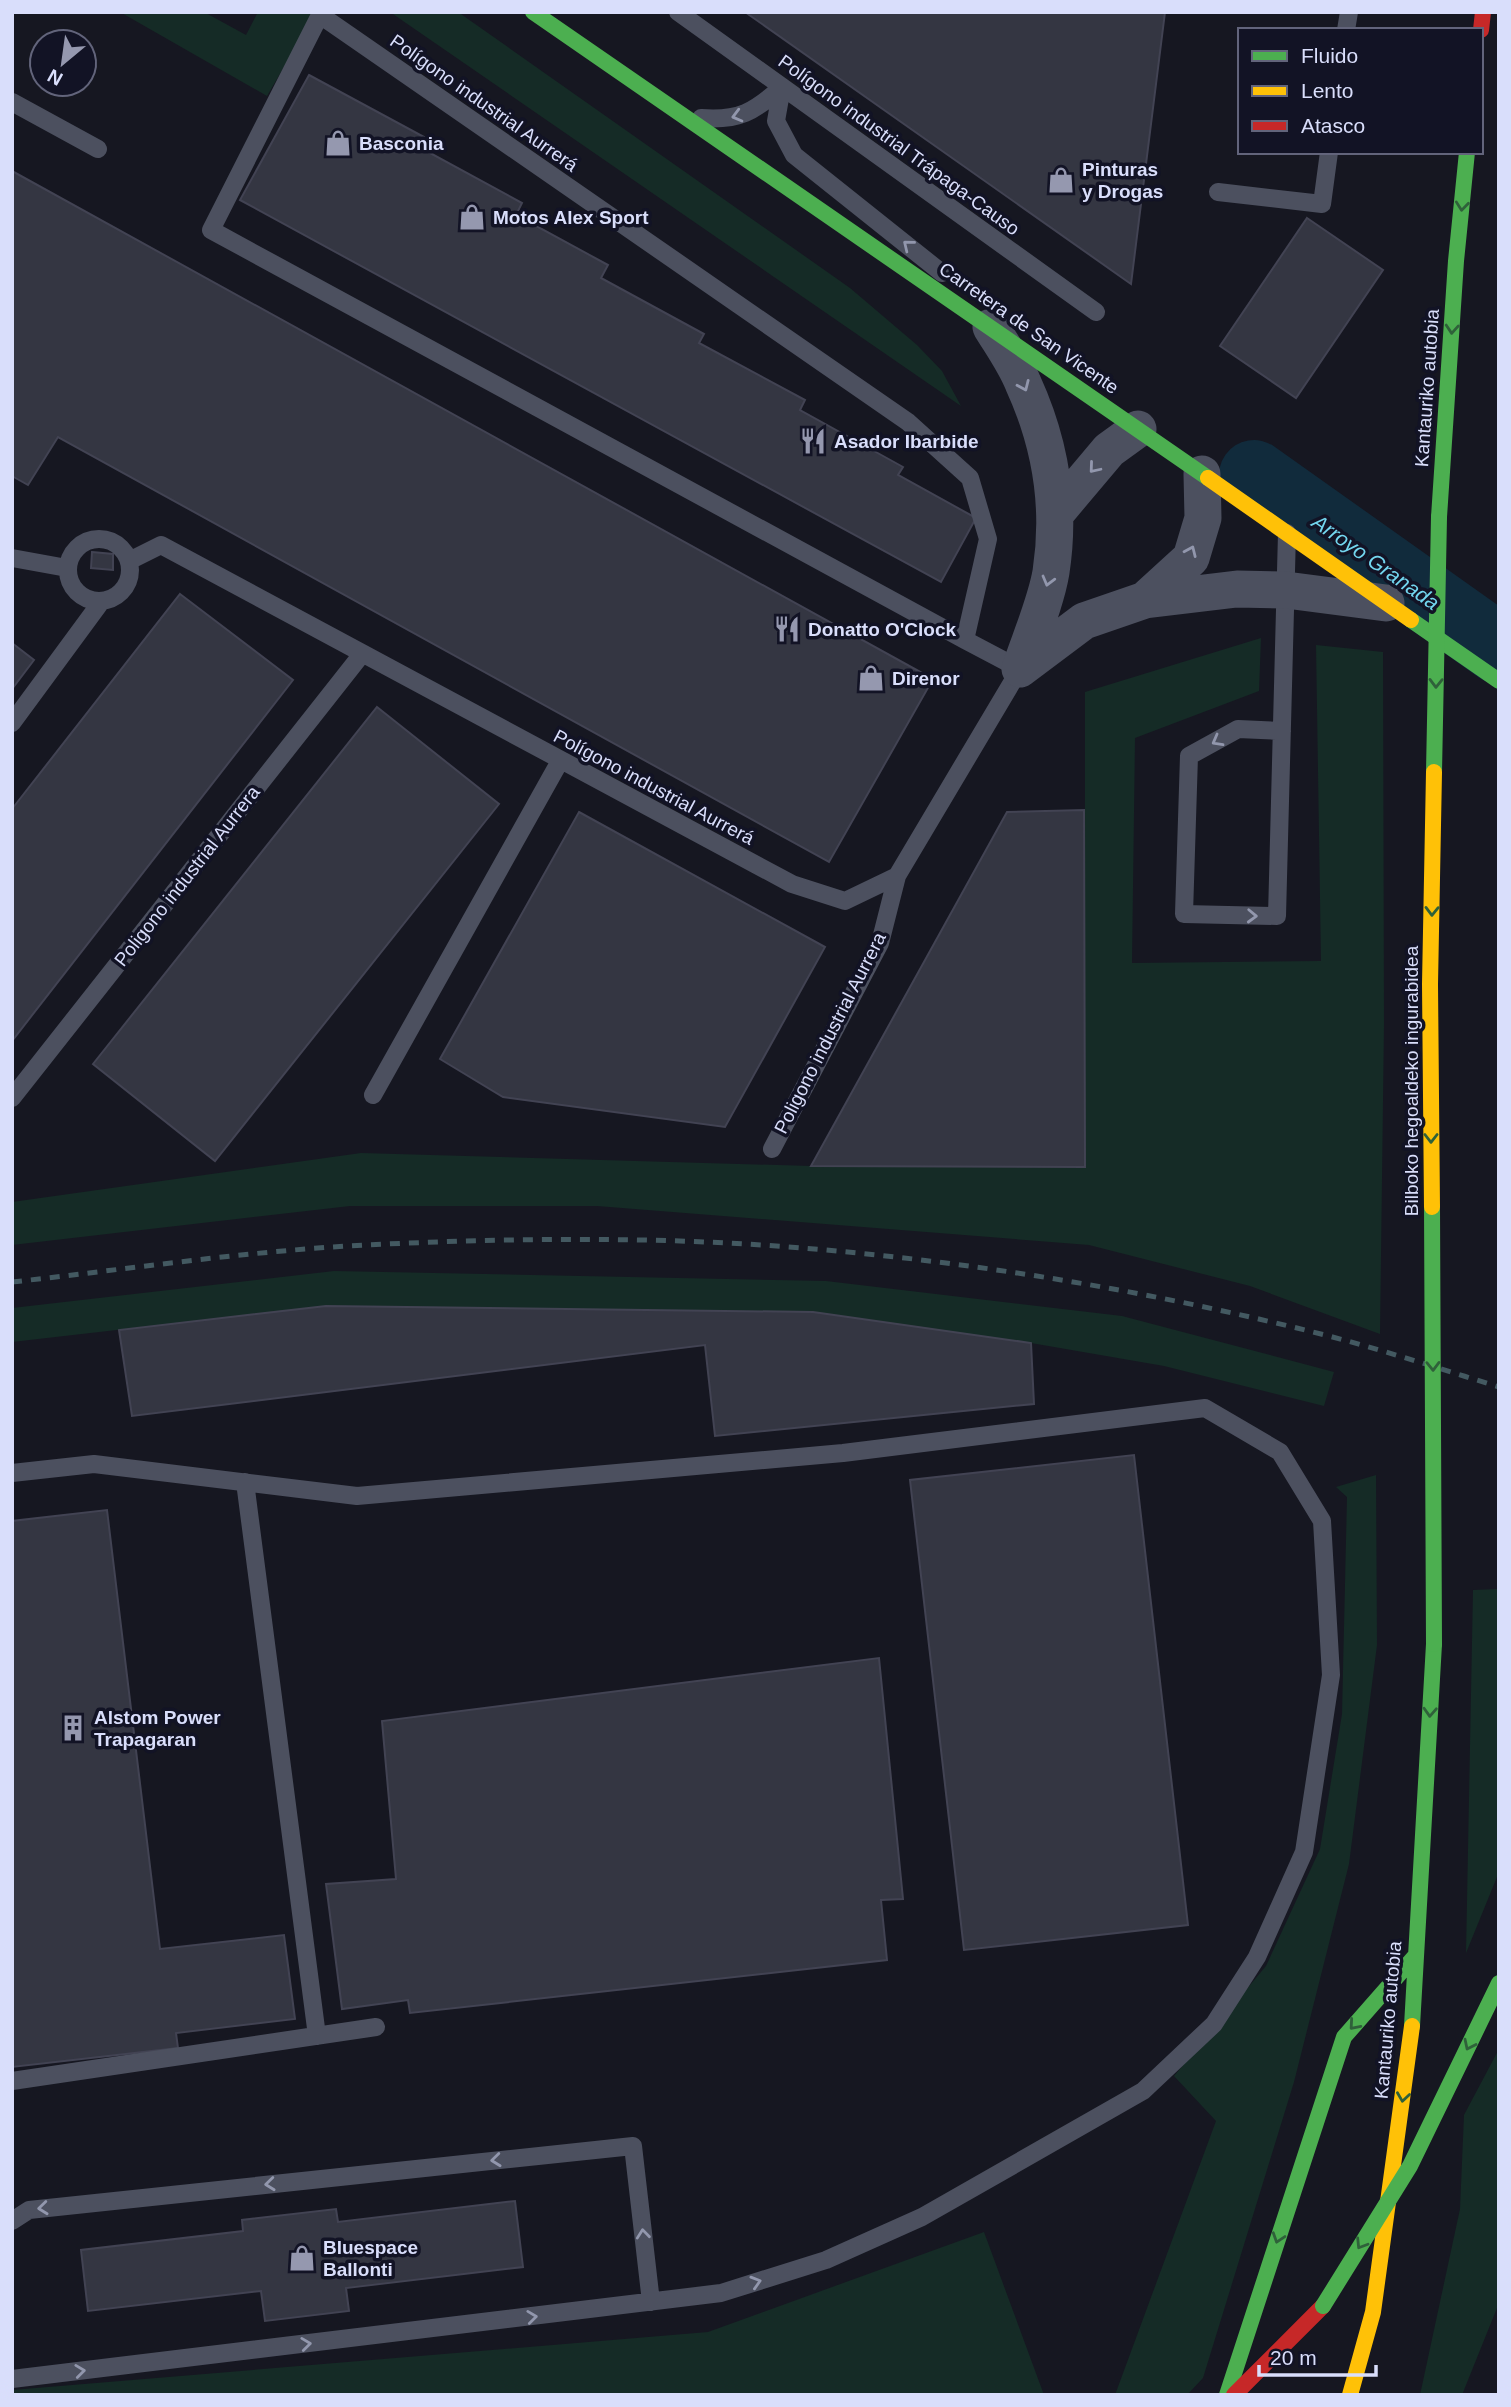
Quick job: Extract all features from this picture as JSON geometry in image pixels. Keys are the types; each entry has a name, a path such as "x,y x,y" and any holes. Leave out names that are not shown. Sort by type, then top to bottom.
{"main road":[{"name":"Carretera de San Vicente","path":"533,12 1499,681"},
{"name":"Kantauriko autobia","path":"1440,517 1456,261 1467,154"},
{"name":"Bilboko hegoaldeko ingurabidea","path":"1434,1644 1430,984 1440,517"},
{"name":"Kantauriko autobia","path":"1350,2395 1373,2312 1411,2038 1434,1644"},
{"path":"1227,2395 1344,2037 1416,1955"},
{"path":"1290,2361 1410,2166 1499,1983"},
{"path":"1234,2395 1323,2306"}],"street":[{"path":"991,327 1022,380 1037,416 1046,442 1056,513 1050,573 1020,670"},
{"path":"1056,513 1109,450 1138,429"},
{"path":"1145,600 1191,558 1203,518 1202,474"},
{"path":"1020,670 1084,621 1145,600 1237,589 1286,590 1386,603"}],"lane":[{"name":"Polígono industrial Trápaga-Causo","path":"678,12 1097,312"},
{"name":"Polígono industrial Aurrerá","path":"965,640 988,539 970,478 908,422 320,15 211,230 1020,670"},
{"path":"683,117 719,120 740,117 758,108 782,88"},
{"path":"782,88 776,121 794,155 960,288 991,327"},
{"path":"12,102 98,149"},
{"path":"1218,192 1322,205 1329,154"},
{"path":"1282,731 1238,729 1189,756 1184,914 1277,916 1286,590 1287,533"},
{"path":"95,539 116,544 124,551 129,561 129,580 125,589 110,600 101,602 80,596 68,579 67,568 76,548 95,539"},
{"name":"Polígono industrial Aurrerá","path":"129,561 161,545 792,884 845,901 897,876"},
{"path":"12,558 67,568"},
{"path":"12,723 101,602"},
{"name":"Poligono industrial Aurrera","path":"12,1098 362,654"},
{"path":"897,876 1020,670"},
{"path":"373,1094 561,761"},
{"name":"Poligono industrial Aurrera","path":"772,1149 880,943 897,876"},
{"path":"12,1473 94,1464 357,1496 843,1453 1205,1408 1279,1452 1322,1521 1331,1675 1304,1852 1257,1957 1214,2024 1143,2091 922,2217 826,2260 721,2293 12,2379"},
{"path":"245,1482 317,2036"},
{"path":"12,2081 376,2027"},
{"path":"12,2221 29,2210 633,2146 651,2302"}],"green space":[{"path":"120,12 204,12 246,35 258,12 316,12 267,96"},
{"path":"390,12 458,12 850,288 917,345 942,371 961,406"},
{"path":"1261,638 1259,691 1135,738 1132,963 1321,961 1316,645 1383,652 1384,1024 1380,1334 1250,1286 1089,1245 597,1206 350,1206 12,1245 12,1202 361,1153 811,1166 1085,1167 1085,692"},
{"path":"334,1271 826,1281 1122,1316 1334,1372 1324,1406 1164,1366 1031,1343 813,1312 326,1306 12,1342 12,1308"},
{"path":"1376,1475 1377,1645 1349,1864 1294,2082 1203,2378 1187,2395 1115,2395 1216,2121 1174,2076 1266,1966 1320,1849 1342,1714 1347,1497 1336,1487"},
{"path":"1499,1589 1499,1872 1466,1953 1473,1590"},
{"path":"1499,2049 1499,2303 1462,2395 1420,2395 1460,2209 1464,2115"},
{"path":"984,2232 1044,2395 12,2395 12,2390 708,2332"}],"building":[{"path":"745,12 1165,12 1131,284"},
{"path":"309,75 424,137 419,147 522,203 516,215 608,265 601,278 704,334 699,343 805,400 800,410 903,467 898,475 976,518 941,582 240,200"},
{"path":"12,171 933,679 829,862 58,437 28,485 12,476"},
{"path":"1307,218 1383,270 1296,398 1220,346"},
{"path":"92,552 113,554 113,570 91,568"},
{"path":"180,594 293,680 12,1041 12,809"},
{"path":"12,643 34,660 12,689"},
{"path":"377,707 499,804 215,1161 93,1064"},
{"path":"1084,810 1085,1167 811,1166 1007,812"},
{"path":"579,812 825,947 725,1127 503,1097 440,1059"},
{"path":"326,1306 813,1312 1031,1343 1034,1404 715,1436 705,1345 132,1416 119,1330"},
{"path":"1134,1455 1188,1925 964,1950 910,1480"},
{"name":"Alstom Power Trapagaran","path":"107,1510 160,1949 284,1935 295,2019 176,2033 178,2048 12,2067 12,1521"},
{"path":"879,1658 903,1899 881,1900 887,1960 410,2013 408,2000 342,2009 326,1884 396,1879 382,1721"},
{"name":"Bluespace Ballonti","path":"515,2201 523,2267 346,2288 349,2311 265,2321 261,2291 88,2311 81,2250 243,2231 242,2220 336,2209 338,2222"}],"waterway":[{"name":"Arroyo Granada","path":"1254,475 1499,649"}],"railway":[{"path":"12,1282 277,1251 411,1243 638,1240 803,1248 954,1264 1104,1287 1325,1335 1499,1387"}],"traffic: fast":[{"path":"533,12 1208,478"},
{"path":"1439,517 1456,261 1467,154"},
{"path":"1434,772 1439,517"},
{"path":"1411,620 1499,681"},
{"path":"1432,1207 1434,1644"},
{"path":"1412,2026 1434,1644"},
{"path":"1227,2395 1344,2037 1416,1955"},
{"path":"1323,2306 1410,2166 1499,1983"}],"traffic: slow":[{"path":"1208,478 1411,620"},
{"path":"1432,1207 1430,984 1434,772"},
{"path":"1350,2395 1373,2312 1412,2026"}],"traffic: jam":[{"path":"1481,28 1483,12"},
{"path":"1234,2395 1323,2306"}],"place":[{"name":"Basconia","path":"338,143"},
{"name":"Pinturas y Drogas","path":"1061,180"},
{"name":"Motos Alex Sport","path":"472,217"},
{"name":"Asador Ibarbide","path":"813,441"},
{"name":"Donatto O'Clock","path":"787,629"},
{"name":"Direnor","path":"871,678"},
{"name":"Alstom Power Trapagaran","path":"73,1728"},
{"name":"Bluespace Ballonti","path":"302,2258"}]}
